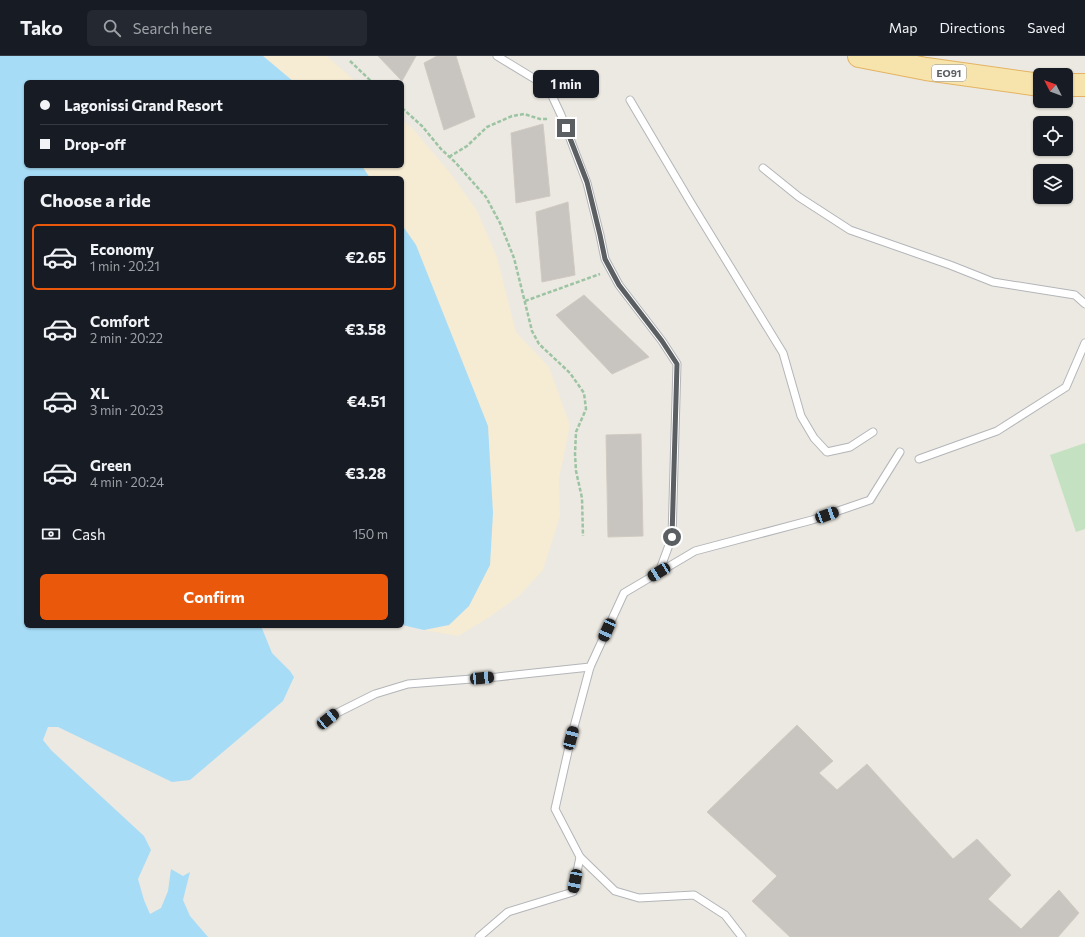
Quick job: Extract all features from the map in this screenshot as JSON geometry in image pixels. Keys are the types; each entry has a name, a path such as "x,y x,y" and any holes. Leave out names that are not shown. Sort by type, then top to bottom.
{"main road":[{"name":"ΕΟ91","path":"859,56 926,69 1033,84"},
{"path":"1073,85 1085,85"}],"lane":[{"path":"497,56 548,87 561,115 587,182 605,259 619,285 662,341 677,364 672,537 659,572"},
{"path":"630,100 695,210 783,353 801,416 814,438 827,452 850,447 873,432"},
{"path":"763,168 799,197 850,230 950,265 993,282 1075,295 1085,304"},
{"path":"919,459 997,432 1066,388 1085,343"},
{"path":"742,937 725,915 694,895 639,898 615,891 580,857 555,809 571,738 590,667 624,593 695,550 812,520 870,500 900,452"},
{"path":"322,724 335,714 375,694 408,684 497,677 590,667"},
{"path":"479,937 508,912 573,892 580,857"}],"path":[{"path":"350,60 370,80"},
{"path":"404,110 422,126 441,149 486,197 500,224 514,258 532,331 539,344 570,373 584,393 586,410 576,432 575,454 576,471 582,498 583,536"},
{"path":"449,157 467,146 487,128 512,116 524,114 540,119 551,120 561,115"},
{"path":"525,301 611,270"}],"green space":[{"path":"1085,443 1085,529 1076,532 1050,455"}],"sand":[{"path":"263,56 327,56 354,80 292,80"},
{"path":"404,122 413,129 451,174 476,209 497,257 516,332 549,367 570,425 559,479 560,516 543,570 519,596 488,618 458,636 424,630 449,625 416,245 404,228 404,176 369,176 363,168 404,168"}],"water":[{"path":"0,56 263,56 292,80 24,80 24,168 363,168 369,176 24,176 24,628 262,628 272,653 294,677 283,701 190,780 172,782 58,727 48,727 43,740 51,750 144,836 151,850 138,879 150,914 161,908 168,891 171,869 183,876 190,872 183,900 190,916 208,937 0,937"},
{"path":"404,228 416,245 488,426 493,513 490,565 469,606 449,625 424,630 404,625"}],"building":[{"path":"378,56 416,56 403,80"},
{"path":"437,56 456,56 475,117 444,130 424,63"},
{"path":"543,124 550,196 516,203 511,133"},
{"path":"568,202 575,275 542,282 536,212"},
{"path":"584,295 649,357 612,374 556,315"},
{"path":"641,434 643,536 608,537 606,435"},
{"path":"797,725 833,761 819,773 837,790 867,764 953,859 977,839 1011,875 988,899 1021,929 1059,890 1079,913 1058,937 790,937 752,901 777,876 707,812"}],"route":[{"path":"566,128 587,182 605,259 619,285 662,341 677,364 672,537"}]}
